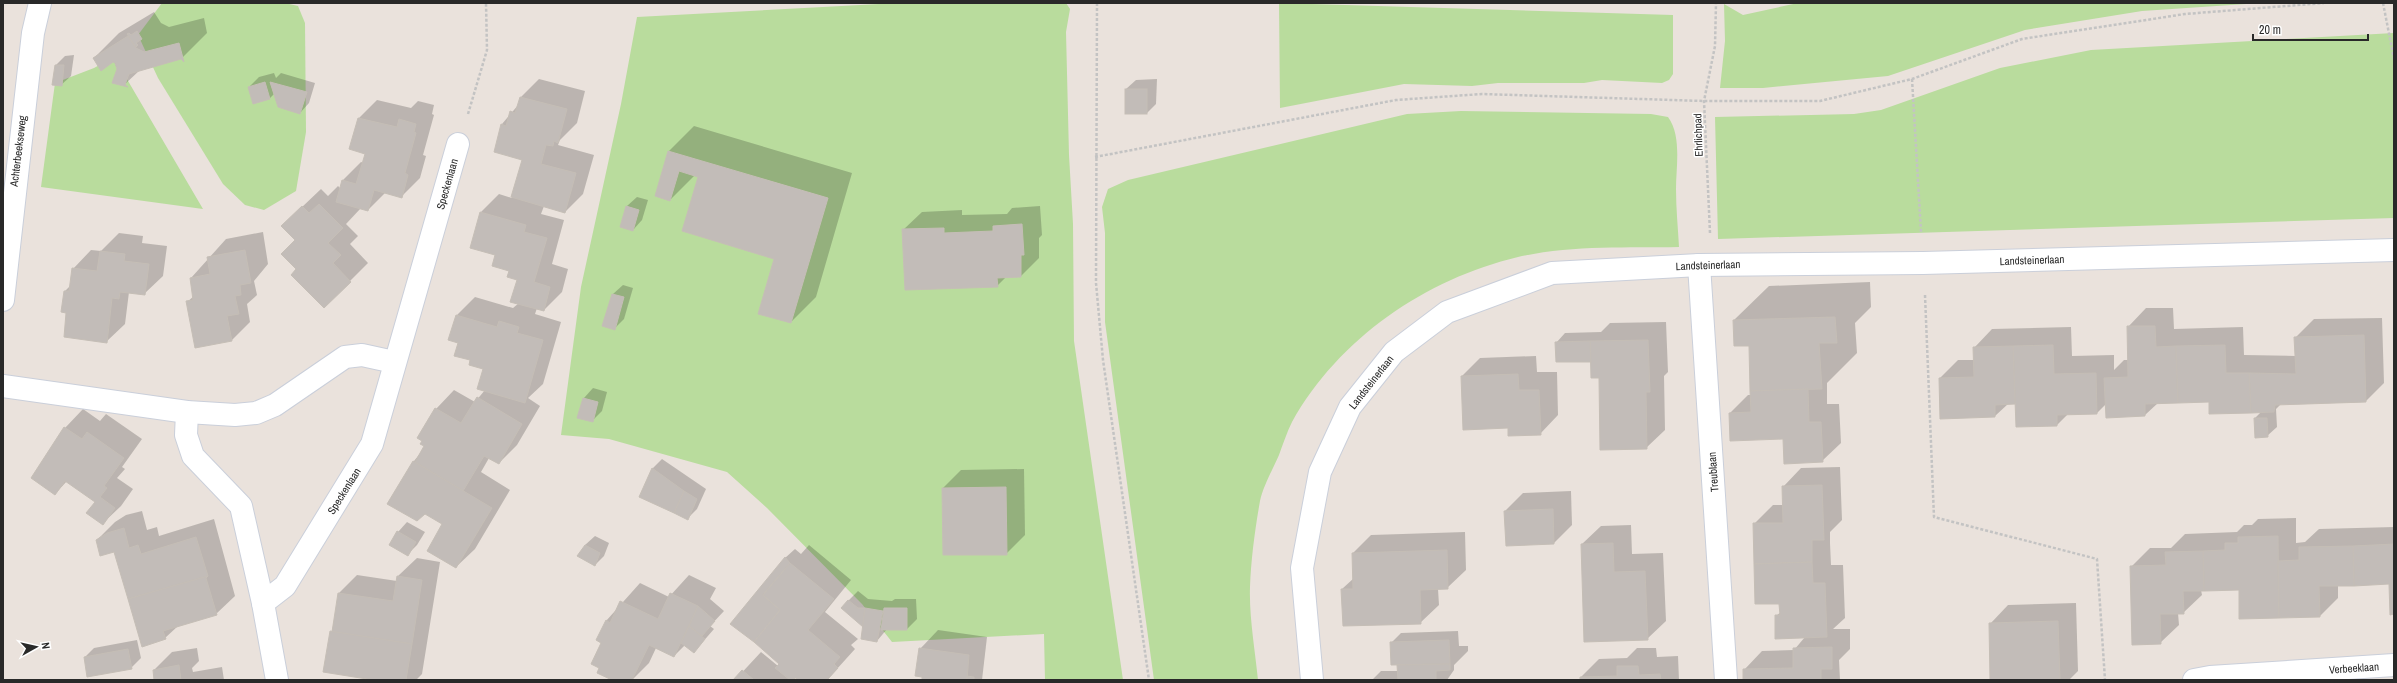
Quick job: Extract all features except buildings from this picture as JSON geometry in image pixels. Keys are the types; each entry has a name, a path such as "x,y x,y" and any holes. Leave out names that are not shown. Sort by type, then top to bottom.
{"street":[{"name":"Achterbeekseweg","path":"3,300 32,40 40,3"},
{"name":"Speckenlaan","path":"263,603 285,586 372,444 394,362 458,144"},
{"name":"Landsteinerlaan","path":"1312,680 1302,568 1320,472 1350,407 1394,352 1447,312 1552,274 1699,265 1923,263 2394,250"},
{"name":"Treublaan","path":"1699,265 1726,680"},
{"path":"3,386 187,412 235,415 256,413 275,405 345,357 362,355 394,362"},
{"path":"187,412 186,435 192,456 241,506 263,603 277,680"},
{"name":"Verbeeklaan","path":"2194,680 2210,677 2394,665"}],"path":[{"name":"Speckenlaan","path":"458,144 486,50 486,3"},
{"path":"1097,3 1095,158 1096,283 1103,360 1149,680"},
{"name":"Ehrlichpad","path":"1699,265 1710,234 1704,101 1714,46 1716,3"},
{"path":"1095,158 1396,100 1482,94 1704,101 1820,100 1912,79 2022,39 2185,14 2324,3"},
{"path":"2383,3 2394,59"},
{"path":"1912,79 1923,263 1934,517 2097,559 2105,680"}],"green space":[{"path":"162,3 285,3 298,6 305,23 306,132 296,191 264,210 245,205 223,184 158,78 138,35"},
{"path":"1066,3 1070,9 1066,32 1069,155 1073,224 1074,341 1123,680 1045,680 1044,634 892,642 862,604 767,508 727,472 609,439 561,435 581,287 621,104 637,17 879,4"},
{"path":"1279,3 1673,15 1673,74 1669,80 1662,83 1602,80 1584,83 1498,83 1472,86 1404,84 1280,108"},
{"path":"1798,3 2261,3 2142,11 2025,30 1888,76 1763,88 1720,88 1725,41 1724,4 1743,15"},
{"path":"2394,33 2394,218 1718,239 1715,117 1854,114 1881,110 2000,68 2091,50"},
{"path":"114,57 203,209 41,187 55,83 94,68"},
{"path":"1461,111 1651,114 1668,117 1677,142 1676,196 1679,247 1578,249 1538,253 1518,257 1484,267 1450,280 1418,297 1388,316 1360,339 1334,364 1311,392 1292,422 1261,495 1251,566 1250,587 1251,622 1258,680 1154,680 1105,322 1105,233 1102,207 1108,189 1128,180 1407,114"}]}
